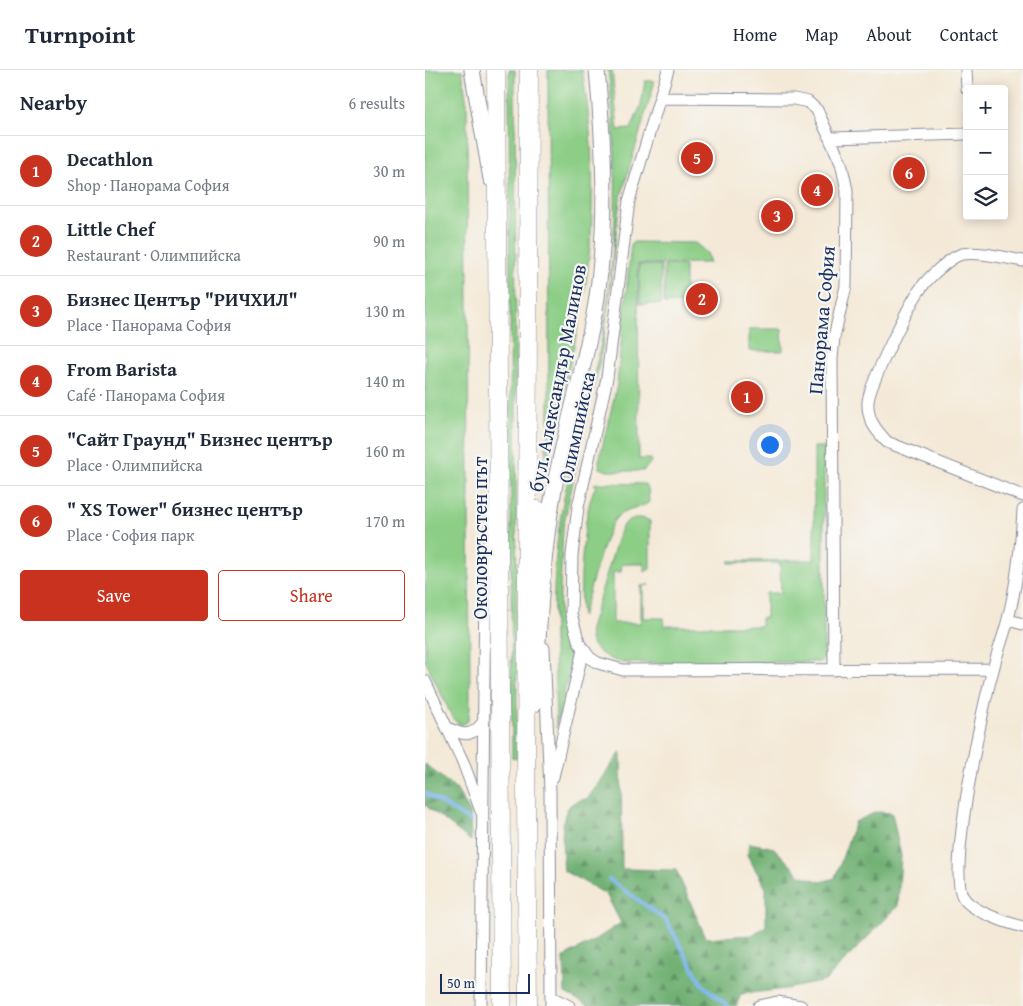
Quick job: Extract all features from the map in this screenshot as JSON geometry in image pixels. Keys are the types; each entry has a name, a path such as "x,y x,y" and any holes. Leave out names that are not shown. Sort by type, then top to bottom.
{"highway":[{"name":"Околовръстен път","path":"496,70 503,1006"},
{"path":"529,70 526,800 529,1006"},
{"path":"528,331 542,576"}],"main road":[{"path":"472,70 498,225"},
{"name":"бул. Александър Малинов","path":"526,800 542,603 542,576 554,489 591,328 601,264 605,176 597,70"}],"street":[{"name":"Олимпийска","path":"583,650 575,634 571,614 574,531 607,378 629,201 668,70"},
{"path":"966,70 967,85"},
{"name":"Панорама София","path":"661,98 802,100 813,105 817,110 832,138 841,163 847,190 847,275 832,359 833,670"},
{"path":"832,138 963,134"},
{"path":"1023,261 996,256 961,254 939,268 921,288 874,380 868,402 871,425 887,442 1023,496"},
{"path":"481,1006 485,573 500,446"},
{"path":"1023,510 1021,558 1008,620 993,669 972,764 964,820 958,886 963,898 975,908 1023,927"},
{"path":"542,603 550,791 551,1001 569,1006"},
{"path":"1008,620 1023,624"},
{"path":"550,791 583,650 597,663 623,670 993,669"},
{"path":"425,681 448,728 483,814"},
{"path":"448,728 458,733 467,734 477,731 484,720"},
{"path":"759,1006 777,1002 801,1006"}],"green space":[{"path":"425,70 462,70 467,105 470,709 468,721 461,725 453,719 425,660"},
{"path":"509,70 515,70 517,759 512,758"},
{"path":"548,70 582,70 590,130 592,222 581,312 546,465 546,438 549,435"},
{"path":"608,70 612,70 618,130 631,129 641,105 645,81 655,81 620,200 603,345 563,527 559,613 572,659 556,728 554,603 559,528 568,479 603,333 612,267 615,169 612,103"},
{"path":"634,242 695,243 707,253 710,263 638,264 639,459 650,459 651,462 643,471 607,471 600,468 599,461 617,385 631,244"},
{"path":"639,265 661,265 661,304 640,304"},
{"path":"664,265 685,265 685,303 664,304"},
{"path":"749,329 782,329 783,351 749,351"},
{"path":"814,447 824,447 824,659 819,662 625,663 605,656 595,648 591,642 590,629 620,530 629,520 637,518 650,521 650,569 644,572 644,564 622,564 621,572 613,572 613,623 641,623 641,586 649,585 643,586 643,618 664,618 665,626 761,626 761,618 766,618 766,593 781,593 780,563 729,563 729,561 814,560"},
{"path":"594,484 645,484 648,488 649,502 625,511 616,518 602,549 582,617 581,570 585,530 588,511 596,486"},
{"path":"621,752 622,869 676,870 706,938 752,935 766,926 766,888 747,855 750,843 774,848 800,875 821,882 835,878 855,822 876,812 892,813 901,856 898,906 825,981 786,989 741,994 736,1006 590,1006 565,993 564,957 621,923 606,894 564,871 563,822 570,805 588,798"},
{"path":"425,764 456,789 470,812 471,841 425,805"}],"waterway":[{"path":"425,793 470,821"},
{"path":"609,879 666,920 702,984 728,1006"}],"place":[{"name":"\"Сайт Граунд\" Бизнес център","path":"697,158"},
{"name":"\" XS Tower\" бизнес център","path":"909,173"},
{"name":"From Barista","path":"817,190"},
{"name":"Бизнес Център \"РИЧХИЛ\"","path":"777,216"},
{"name":"Little Chef","path":"702,299"},
{"name":"Decathlon","path":"747,397"}]}
